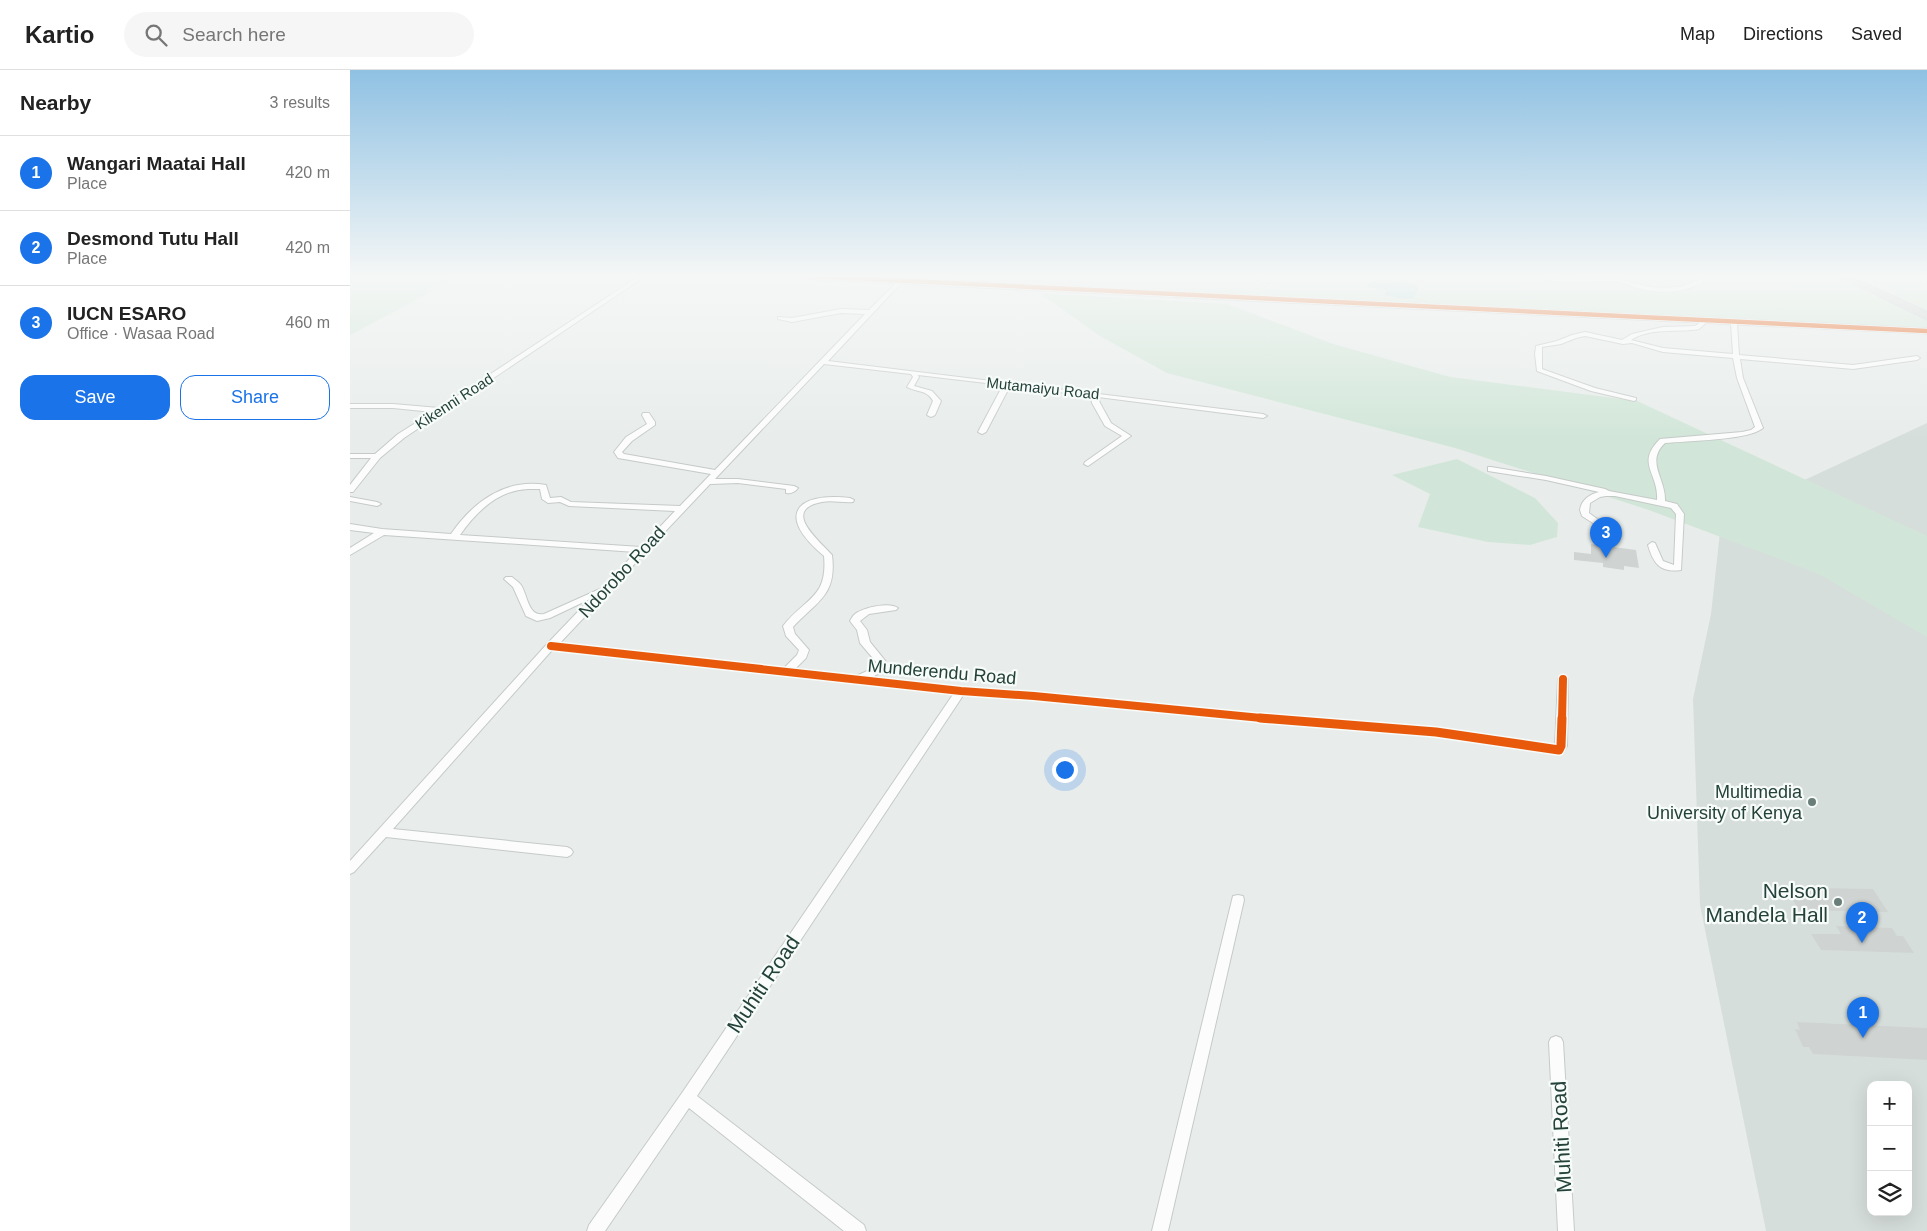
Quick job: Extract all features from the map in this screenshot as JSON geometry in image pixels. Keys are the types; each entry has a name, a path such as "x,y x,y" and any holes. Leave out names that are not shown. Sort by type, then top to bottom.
{"street":[{"name":"Kikenni Road","path":"350,490 376,456 401,436 563,329"},
{"name":"Ndorobo Road","path":"350,868 551,646 854,329"},
{"path":"1627,341 1627,338 1634,334 1662,329"},
{"path":"1661,502 1663,494 1652,468 1653,454 1656,446 1663,441 1742,434 1753,432 1759,428 1740,378 1736,357 1734,329"},
{"path":"1883,329 1927,331"},
{"path":"1634,399 1593,390 1538,368 1538,354 1541,345 1559,343 1574,336 1585,334 1612,340 1642,342 1663,350 1853,367 1917,358"},
{"name":"Mutamaiyu Road","path":"823,362 1263,416"},
{"path":"914,374 916,377 910,387 930,392 936,397 937,401 931,415"},
{"path":"982,432 1007,385"},
{"path":"1088,464 1127,436 1108,424 1096,403 1094,394"},
{"path":"350,406 393,406 439,410"},
{"path":"646,415 651,422 651,426 621,446 618,452 620,456 716,472"},
{"path":"350,456 376,456"},
{"path":"1491,470 1546,478 1674,506 1680,514 1678,568 1665,568 1656,561 1652,545"},
{"path":"707,482 738,481 794,488 789,491"},
{"path":"454,538 467,518 498,493 511,488 541,486 546,492 546,499 550,502 561,500 569,504 681,509"},
{"path":"1606,542 1604,526 1588,517 1584,508 1586,503 1594,496 1613,493"},
{"path":"350,499 377,504"},
{"path":"786,672 802,656 804,650 800,643 790,635 788,626 822,595 830,569 828,555 810,539 800,522 800,512 806,504 819,500 850,500"},
{"path":"350,528 454,538 643,550"},
{"path":"350,552 382,532"},
{"path":"509,579 516,586 528,614 537,618 547,616 608,588"},
{"path":"858,680 874,673 882,665 865,643 862,630 855,621 855,618 861,613 893,608"},
{"name":"Munderendu Road","path":"551,646 961,691 1034,696 1332,725 1436,732 1559,750 1561,746 1563,679"},
{"name":"Muhiti Road","path":"595,1231 687,1098 961,691"},
{"path":"383,832 567,852"},
{"path":"1160,1231 1238,900"},
{"name":"Muhiti Road","path":"1556,1042 1566,1231"},
{"path":"687,1098 856,1230"}],"shaded area":[{"name":"Multimedia University of Kenya","path":"1927,423 1927,1231 1766,1231 1700,905 1693,699 1711,614 1722,514 1783,490"}],"green space":[{"path":"350,329 361,329 350,335"},
{"path":"1090,329 1294,329 1333,344 1450,377 1637,401 1927,536 1927,637 1819,574 1646,509 1455,448 1167,373"},
{"path":"1457,459 1535,498 1558,523 1557,537 1530,545 1488,542 1418,527 1430,494 1392,475"}],"building":[{"path":"1591,544 1636,550 1639,568 1624,566 1624,570 1603,567 1603,563 1574,560 1574,552 1591,554"},
{"name":"Nelson Mandela Hall","path":"1814,888 1873,889 1888,912 1799,910 1789,894 1818,894"},
{"path":"1836,926 1892,928 1897,936 1903,936 1914,953 1821,950 1811,934 1841,934"},
{"path":"1797,1022 1927,1028 1927,1060 1813,1054 1809,1047 1803,1047 1795,1029 1800,1030"}],"cycle path":[{"path":"1890,329 1927,331"},
{"path":"551,646 961,691 1034,696 1332,725 1436,732 1559,750 1561,746 1563,679"}],"place":[{"name":"IUCN ESARO","path":"1606,558"},
{"name":"Multimedia University of Kenya","path":"1812,802"},
{"name":"Nelson Mandela Hall","path":"1838,902"},
{"name":"Desmond Tutu Hall","path":"1862,943"},
{"name":"Wangari Maatai Hall","path":"1863,1038"}]}
